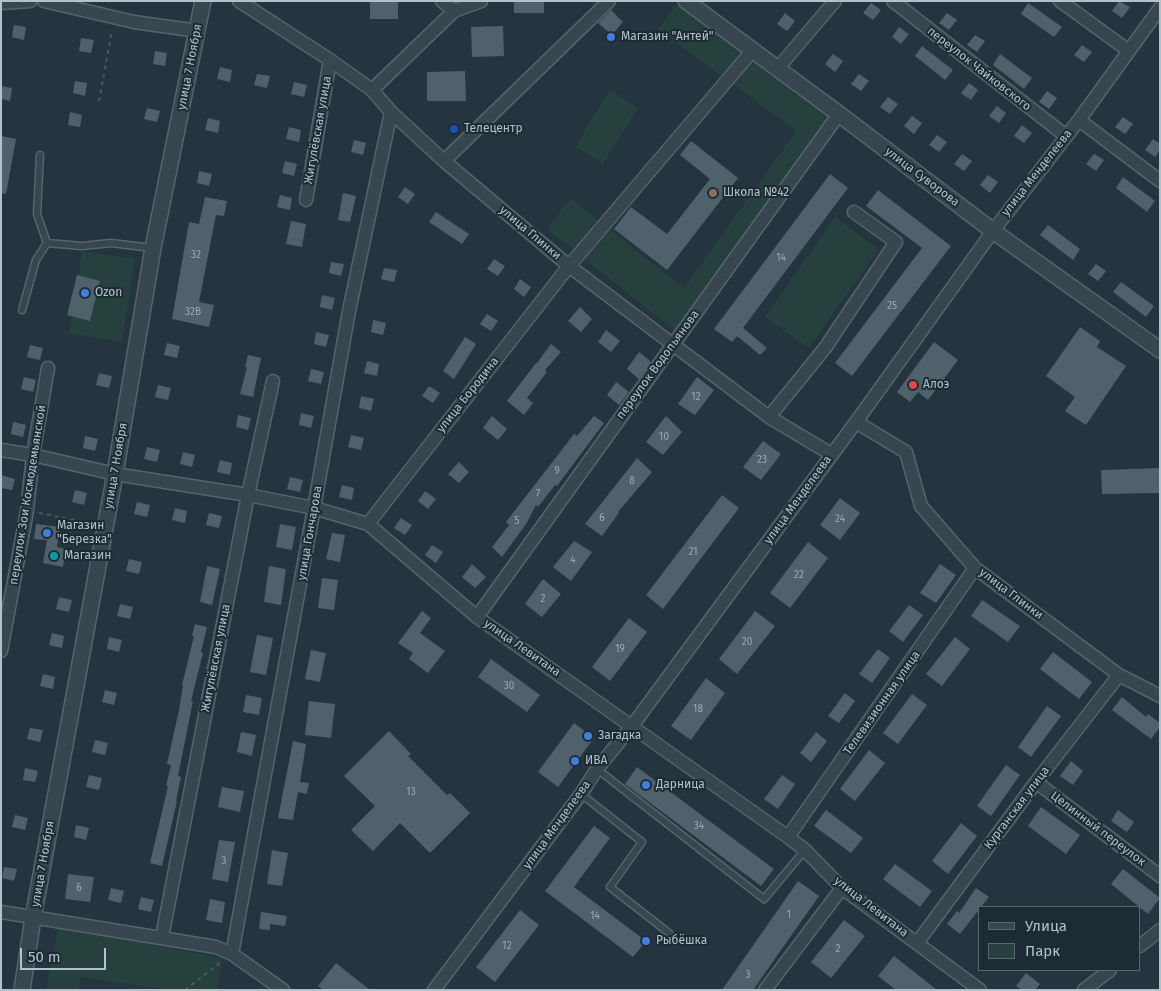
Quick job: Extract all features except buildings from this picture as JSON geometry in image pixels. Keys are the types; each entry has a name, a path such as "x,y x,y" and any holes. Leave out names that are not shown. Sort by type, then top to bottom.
{"street":[{"path":"1,3 30,1"},
{"path":"44,1 134,22 198,31"},
{"name":"улица 7 Ноября","path":"22,990 33,918 115,474 153,248 203,1"},
{"name":"улица Глинки","path":"239,1 330,60 372,90 390,112 444,161 568,266 769,417 831,454"},
{"path":"442,1 454,11"},
{"path":"372,90 454,11 481,1"},
{"path":"444,161 609,1"},
{"name":"улица Суворова","path":"686,1 840,114 993,231 1160,350"},
{"path":"778,68 835,1"},
{"name":"переулок Чайковского","path":"893,1 1066,136"},
{"path":"1060,1 1129,51"},
{"name":"улица Менделеева","path":"434,990 581,794 597,769 632,726 856,422 993,231 1079,120 1160,8"},
{"name":"улица Бородина","path":"368,524 568,266 753,50"},
{"name":"Жигулёвская улица","path":"306,200 330,60"},
{"name":"улица Гончарова","path":"232,954 349,311 390,112"},
{"name":"переулок Водопьянова","path":"477,617 840,114"},
{"path":"1079,120 1160,181"},
{"path":"769,417 825,348 896,242 854,212"},
{"name":"переулок Зои Космодемьянской","path":"1,651 27,510 48,368"},
{"name":"Жигулёвская улица","path":"162,937 248,495 273,381"},
{"name":"улица Глинки","path":"856,422 906,452 921,506 975,568 1119,675 1160,696"},
{"name":"улица Левитана","path":"1,450 34,455 115,474 248,495 314,508 368,524 477,617 788,837 805,850 842,888 980,990"},
{"name":"Телевизионная улица","path":"788,837 975,568"},
{"name":"Курганская улица","path":"917,943 1036,782 1119,675"},
{"name":"Целинный переулок","path":"1036,782 1160,876"},
{"path":"766,990 842,888"},
{"path":"1,912 216,947 232,954 283,990"},
{"path":"1141,945 1160,930"},
{"path":"1084,990 1109,971"}],"lane":[{"path":"40,155 37,214 47,243"},
{"path":"47,243 82,246 111,243 153,248"},
{"path":"22,310 36,260 47,243"},
{"path":"597,769 764,899 805,850"},
{"path":"581,794 642,842 610,887 669,933"}],"path":[{"path":"99,101 114,18"},
{"path":"27,510 80,522 105,525"},
{"path":"185,990 232,954"}],"green space":[{"path":"676,5 831,120 675,331 547,229 570,198 684,288 796,131 658,29"},
{"path":"610,90 638,108 603,164 575,146"},
{"path":"835,217 879,249 809,348 765,317"},
{"path":"82,251 135,259 122,342 69,333"},
{"path":"58,927 222,958 218,990 168,990 81,977 79,990 46,990"}],"place":[{"name":"Магазин \"Антей\"","path":"611,37"},
{"name":"Телецентр","path":"454,129"},
{"name":"Школа №42","path":"713,193"},
{"name":"Ozon","path":"85,293"},
{"name":"Алоэ","path":"913,385"},
{"name":"Магазин \"Березка\"","path":"47,533"},
{"name":"Магазин","path":"54,556"},
{"name":"Загадка","path":"588,736"},
{"name":"ИВА","path":"575,761"},
{"name":"Дарница","path":"646,785"},
{"name":"Рыбёшка","path":"646,941"}]}
